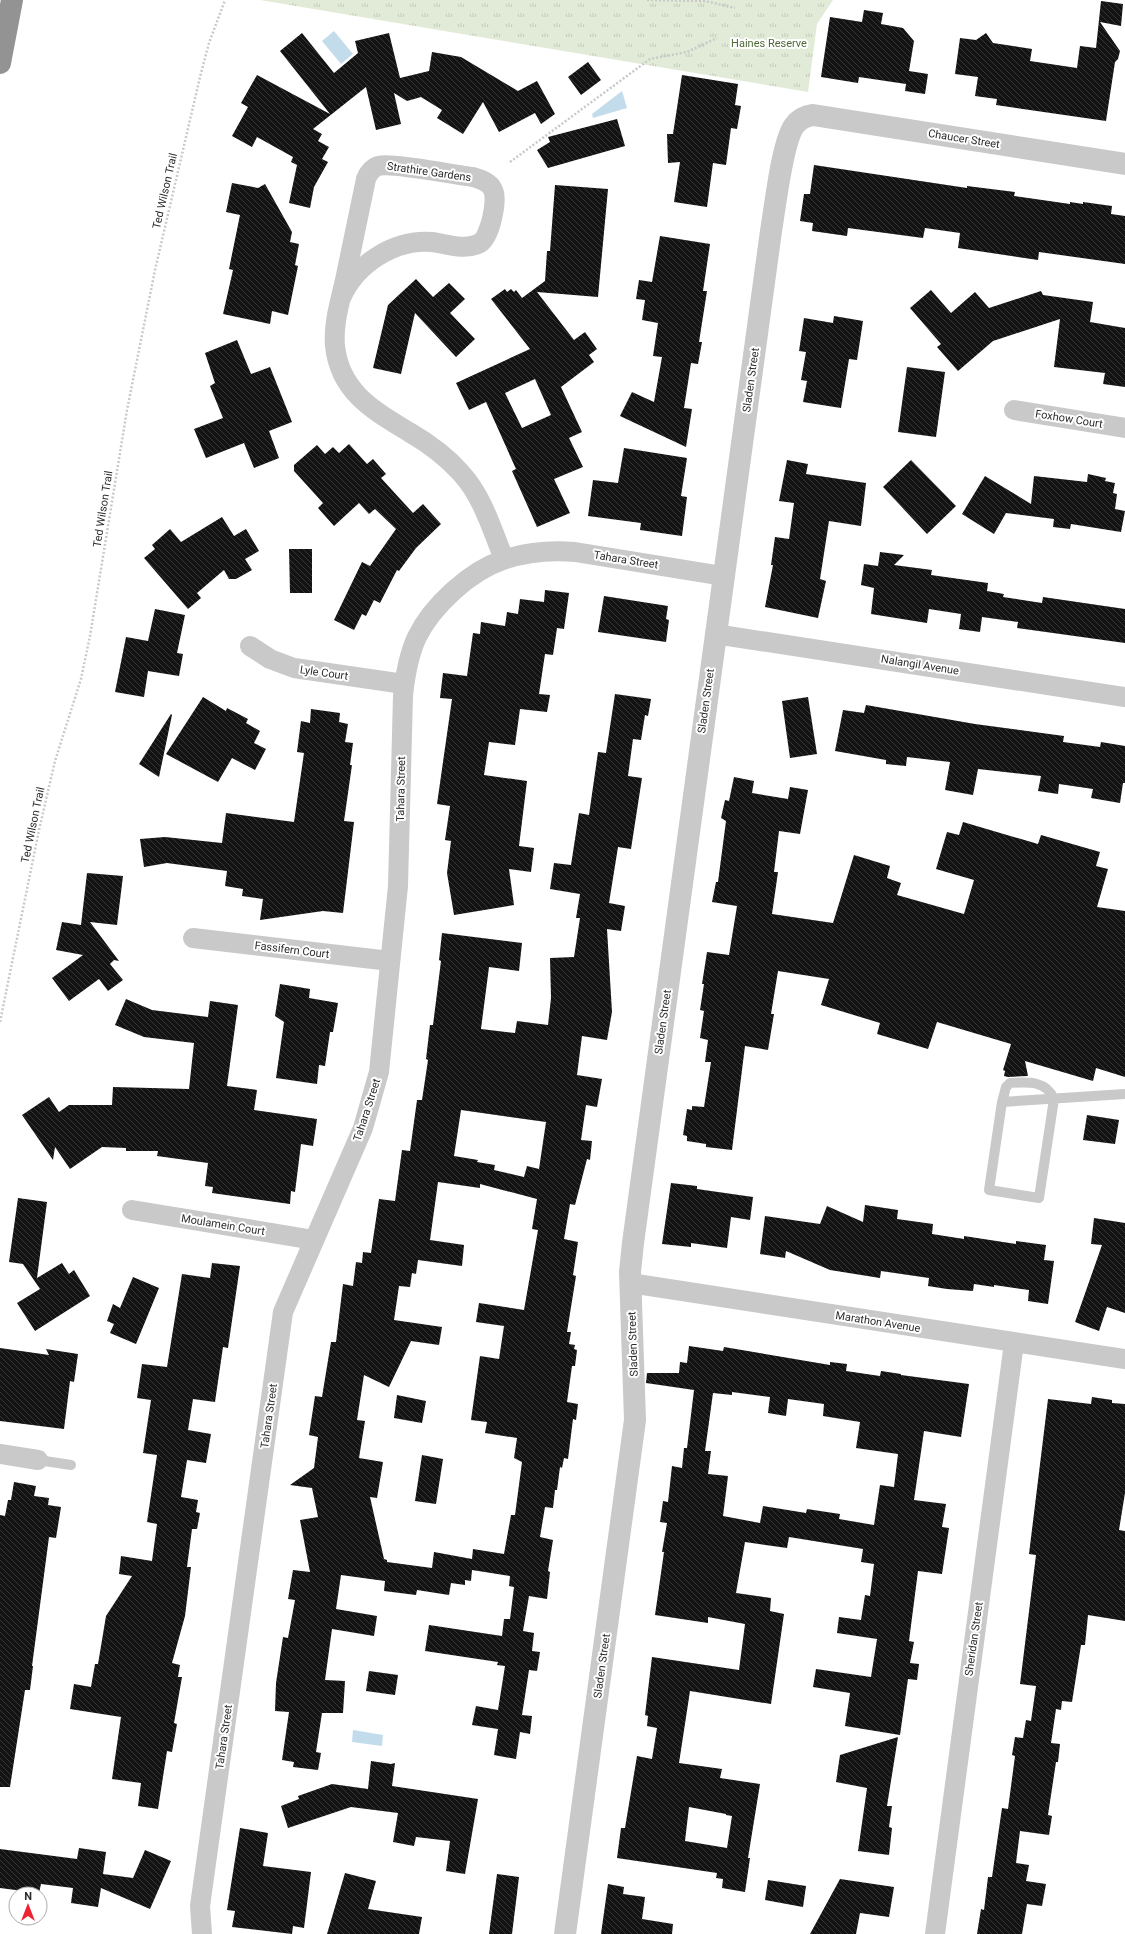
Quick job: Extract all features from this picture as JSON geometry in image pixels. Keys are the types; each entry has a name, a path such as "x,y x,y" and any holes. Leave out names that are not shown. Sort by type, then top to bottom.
{"highway":[{"path":"0,63 12,0"}],"street":[{"name":"Chaucer Street","path":"803,118 813,115 1125,164"},
{"name":"Sladen Street","path":"565,1934 635,1420 630,1283 634,1235 715,634 772,231 786,146 792,130 803,118"},
{"name":"Strathire Gardens","path":"341,298 349,284 361,269 381,254 392,249 428,242 467,247 479,244 486,238 489,232 495,197 492,188 481,180 473,178 395,166 380,165 375,167 366,179 341,298 336,323 335,346 341,369 350,387 367,406 438,451 462,474 481,503 504,560"},
{"name":"Foxhow Court","path":"1014,410 1125,428"},
{"name":"Tahara Street","path":"190,1934 200,1906 283,1312 363,1128 379,1072 398,886 404,684 409,660 417,637 437,608 460,586 483,569 504,560 527,554 564,551 723,576"},
{"name":"Nalangil Avenue","path":"715,634 1125,697"},
{"name":"Lyle Court","path":"250,646 270,659 294,668 404,684"},
{"name":"Fassifern Court","path":"194,938 390,962"},
{"name":"Moulamein Court","path":"132,1210 314,1240"},
{"name":"Marathon Avenue","path":"630,1283 1125,1359"},
{"name":"Sheridan Street","path":"935,1934 1014,1343"},
{"path":"0,1454 38,1460"},
{"name":"Tahara Street","path":"200,1906 202,1934"}],"lane":[{"path":"1010,1083 1036,1083 1049,1091 1054,1098 1039,1198 989,1190 1002,1102 1006,1087 1010,1083"},
{"path":"1002,1102 1125,1094"},
{"path":"38,1460 71,1465"}],"path":[{"name":"Ted Wilson Trail","path":"0,1022 39,830 55,761 81,679 90,636 127,410 155,270 200,77 209,43 225,0"},
{"path":"646,0 705,1 735,8"},
{"path":"510,162 650,59 687,52 717,38"}],"green space":[{"name":"Haines Reserve","path":"260,0 833,0 817,24 808,92"}],"water":[{"path":"334,31 353,54 341,64 322,41"},
{"path":"622,91 627,108 593,118 592,114"},
{"path":"353,1730 383,1735 382,1746 352,1742"}],"building":[{"path":"1101,1 1123,4 1121,26 1100,22 1120,51 1118,59 1115,62 1106,121 996,105 997,99 975,96 978,77 955,74 960,38 976,40 986,33 993,43 1032,49 1030,61 1077,68 1080,46 1096,48"},
{"path":"864,10 883,13 881,24 903,28 914,41 909,71 928,74 925,94 905,91 906,84 859,77 858,83 821,77 830,17 862,22"},
{"path":"302,33 334,73 358,53 355,41 389,33 400,78 429,71 432,52 461,57 518,91 537,81 555,114 541,124 535,113 499,132 483,102 463,134 437,118 442,110 421,97 407,101 394,93 401,124 376,130 366,87 313,129 322,134 318,141 329,147 322,159 328,162 314,187 310,208 289,203 297,165 291,162 293,157 257,137 252,147 232,136 248,107 241,103 257,75 330,114 280,51"},
{"path":"588,62 601,80 581,95 568,77"},
{"path":"682,75 738,84 735,105 741,106 737,129 731,128 726,165 713,163 707,207 674,202 680,162 668,163 667,134 673,134"},
{"path":"617,119 625,146 548,168 537,150 550,142 548,137"},
{"path":"814,165 967,188 967,186 1015,192 1014,196 1070,204 1070,202 1083,204 1083,202 1112,206 1111,214 1125,216 1125,264 1039,252 1038,260 958,248 960,233 925,228 923,238 848,228 847,236 812,231 813,223 800,221 804,194 810,194"},
{"path":"232,183 258,188 265,184 292,232 290,242 299,244 295,265 298,266 288,315 272,311 270,324 223,314 233,270 229,269 240,215 226,212"},
{"path":"555,185 608,189 598,297 537,292 574,340 585,332 597,349 589,355 594,362 561,387 582,432 569,438 583,467 554,479 570,513 537,527 512,471 516,469 486,402 469,410 456,383 530,349 491,299 505,289 507,292 511,289 514,292 516,290 522,298 545,281 547,251 550,251","holes":["535,379 551,415 522,428 505,393"]},
{"path":"660,236 710,244 703,291 707,291 699,342 702,342 698,364 691,363 684,408 692,409 686,447 620,416 632,392 654,402 662,357 653,356 658,323 642,320 645,300 636,299 639,280 652,282"},
{"path":"416,279 433,297 449,283 465,299 450,313 475,339 456,357 415,313 401,374 373,368 388,305"},
{"path":"931,290 951,313 975,292 989,308 1041,291 1043,295 1093,302 1090,322 1125,328 1125,387 1103,384 1105,373 1054,367 1060,319 993,341 958,371 937,347 941,344 910,308"},
{"path":"834,316 863,321 857,360 849,359 841,408 803,402 807,381 801,380 806,352 799,351 804,318 833,323"},
{"path":"237,340 251,374 270,367 292,422 269,431 279,458 254,468 244,443 206,458 194,429 223,418 210,386 215,383 205,353"},
{"path":"907,367 945,372 936,437 898,432"},
{"path":"349,444 367,464 373,459 386,474 381,478 413,513 423,504 441,524 416,548 399,571 397,570 380,603 374,600 366,616 362,614 354,630 334,620 362,562 370,566 396,529 375,509 369,514 359,503 334,526 318,508 323,503 294,471 294,465 317,445 325,454 333,447 339,453"},
{"path":"624,448 687,458 681,496 687,497 682,536 640,530 641,523 588,516 593,480 618,483"},
{"path":"787,460 808,464 806,474 866,483 861,526 829,521 820,579 826,581 818,618 765,607 773,565 771,565 775,537 789,539 794,503 779,501"},
{"path":"911,460 956,506 927,534 883,487"},
{"path":"1088,474 1106,478 1105,481 1115,483 1113,493 1117,494 1115,509 1125,511 1121,532 1071,524 1070,529 1053,527 1054,519 1006,513 994,534 962,514 985,476 1031,504 1034,476 1087,482"},
{"path":"222,517 234,536 246,529 259,551 245,559 252,570 236,579 229,579 224,570 197,593 201,598 188,609 144,558 155,549 152,545 170,529 181,542"},
{"path":"289,549 312,549 312,593 290,593"},
{"path":"880,552 904,555 894,565 932,570 931,575 988,583 987,591 1004,594 1003,597 1042,603 1043,597 1125,609 1125,643 1017,628 1018,622 982,617 980,632 959,629 961,614 929,609 927,623 871,614 874,588 861,585 864,564 878,566"},
{"path":"545,590 569,593 564,629 557,628 553,655 545,654 539,694 550,695 547,712 520,709 515,745 489,742 484,775 527,781 519,846 534,848 531,872 509,869 514,905 454,915 447,873 451,841 445,840 450,806 437,804 452,699 440,698 443,673 467,676 473,633 480,634 481,622 505,626 507,612 518,614 520,599 544,602"},
{"path":"604,596 668,606 666,619 669,620 666,642 598,632"},
{"path":"155,609 185,615 177,653 183,654 179,676 148,671 144,697 115,692 126,637 148,641"},
{"path":"615,694 651,699 648,716 645,715 641,740 633,739 628,776 642,778 631,849 618,847 609,903 625,906 621,931 607,929 612,1012 607,1040 582,1036 577,1075 602,1079 597,1107 586,1105 581,1140 592,1141 590,1160 587,1159 575,1205 570,1204 564,1239 578,1242 573,1275 576,1276 567,1332 571,1332 569,1344 575,1345 574,1349 577,1350 575,1366 572,1366 567,1402 578,1404 576,1420 573,1419 568,1459 564,1458 562,1468 560,1467 553,1508 545,1507 540,1537 553,1540 548,1571 550,1572 547,1599 529,1596 523,1631 534,1633 532,1651 540,1652 537,1671 529,1670 522,1715 532,1716 530,1734 520,1732 516,1759 494,1755 498,1729 472,1725 476,1706 498,1710 505,1666 497,1665 498,1662 425,1651 429,1625 502,1636 504,1619 510,1619 514,1587 509,1586 510,1576 472,1570 471,1581 465,1580 465,1585 451,1583 449,1595 417,1590 416,1595 384,1591 385,1581 341,1575 336,1609 377,1616 374,1636 332,1629 325,1680 345,1681 343,1713 322,1713 316,1752 321,1753 318,1770 293,1767 294,1762 282,1760 289,1712 275,1711 276,1683 283,1637 288,1638 295,1600 288,1599 293,1570 310,1572 300,1520 318,1517 312,1488 290,1485 314,1468 318,1437 309,1435 315,1396 322,1397 331,1342 336,1342 343,1284 353,1286 356,1262 362,1263 363,1252 371,1253 379,1199 395,1201 402,1150 410,1151 417,1100 422,1100 428,1060 426,1059 430,1025 433,1025 441,961 439,960 442,933 522,943 519,971 489,967 481,1029 515,1033 517,1021 548,1025 551,998 550,958 574,957 580,918 576,918 580,894 550,889 554,863 571,865 579,813 589,815 598,752 606,753","holes":["461,1110 546,1122 539,1169 527,1166 524,1177 494,1170 495,1165 477,1162 478,1160 454,1156","438,1182 480,1188 480,1184 537,1199 532,1229 538,1230 524,1310 479,1303 476,1322 504,1326 499,1359 480,1356 471,1420 487,1422 485,1433 517,1438 514,1458 522,1462 515,1515 511,1515 504,1554 473,1549 472,1559 434,1552 432,1568 387,1562 387,1560 384,1559 370,1497 377,1498 383,1462 359,1458 365,1421 357,1420 364,1375 389,1387 411,1341 439,1345 442,1327 394,1320 399,1286 410,1287 412,1273 416,1274 418,1260 462,1266 464,1245 430,1240"]},
{"path":"203,697 226,711 227,708 248,719 246,723 260,731 254,743 266,749 255,770 232,758 218,782 166,754"},
{"path":"808,697 817,754 790,758 782,701"},
{"path":"866,705 975,724 1064,736 1063,742 1100,747 1101,742 1125,746 1125,783 1123,783 1120,803 1091,798 1093,789 1059,784 1058,794 1038,791 1041,776 978,769 973,795 945,790 950,762 907,757 906,766 886,764 886,760 835,751 843,710 864,713"},
{"path":"311,709 340,713 339,722 348,724 345,742 353,743 350,765 352,765 344,821 354,822 343,913 323,911 260,920 263,899 242,896 243,889 225,886 227,871 167,863 144,867 140,839 165,837 222,843 226,813 294,822 304,753 297,752 301,721 310,723"},
{"path":"171,714 172,715 159,777 139,764"},
{"path":"734,777 754,781 752,793 788,799 790,787 808,790 800,834 779,831 774,872 778,872 772,914 833,923 854,855 890,866 887,878 901,883 897,895 964,914 974,880 936,869 947,832 959,835 963,822 1038,844 1041,835 1100,852 1096,866 1108,869 1097,907 1125,911 1125,1077 1096,1068 1093,1081 1025,1061 1028,1076 1004,1076 1005,1071 1003,1070 1011,1044 937,1022 928,1049 877,1034 880,1023 821,1005 829,979 778,971 771,1014 774,1014 768,1050 745,1046 732,1150 706,1147 706,1144 687,1141 687,1136 683,1135 687,1109 692,1110 692,1106 704,1107 711,1062 705,1062 708,1040 700,1038 704,1011 700,1010 704,984 702,984 707,952 729,955 737,906 712,902 716,882 718,882 726,821 721,818 725,800 729,801"},
{"path":"87,873 123,876 117,925 90,922 119,961 114,960 110,964 123,980 108,991 99,979 69,1001 52,978 83,955 56,950 62,922 81,925"},
{"path":"280,984 310,989 309,998 338,1003 333,1032 330,1032 325,1066 319,1065 317,1084 276,1078 284,1022 275,1016"},
{"path":"126,999 152,1010 208,1017 210,1001 238,1005 227,1086 257,1090 254,1110 317,1119 313,1146 301,1144 295,1192 291,1191 290,1204 212,1193 213,1187 205,1186 208,1163 157,1156 158,1151 126,1151 126,1148 102,1147 70,1169 55,1147 53,1160 22,1115 49,1097 59,1112 69,1105 112,1105 113,1087 189,1089 194,1043 144,1037 115,1025"},
{"path":"1087,1115 1119,1120 1115,1144 1083,1140"},
{"path":"671,1183 697,1186 697,1189 753,1197 750,1220 731,1217 727,1248 691,1243 691,1247 662,1244"},
{"path":"18,1198 47,1202 37,1278 62,1263 69,1274 74,1270 90,1296 35,1331 17,1303 40,1289 23,1264 9,1262"},
{"path":"865,1205 898,1210 897,1219 933,1224 932,1234 964,1239 964,1236 1016,1244 1016,1241 1046,1245 1044,1260 1054,1261 1048,1304 1028,1301 1029,1290 974,1284 973,1291 947,1289 928,1286 929,1278 881,1271 880,1278 830,1270 786,1251 785,1258 760,1254 765,1216 820,1224 827,1206 863,1222"},
{"path":"1094,1218 1125,1223 1125,1313 1107,1307 1099,1331 1075,1322 1102,1245 1091,1244"},
{"path":"212,1263 240,1266 228,1348 223,1347 215,1402 193,1399 188,1430 211,1434 206,1463 187,1460 181,1497 198,1500 196,1512 200,1513 197,1529 192,1529 187,1567 191,1567 185,1616 172,1663 180,1665 178,1677 182,1677 174,1723 177,1724 172,1752 167,1751 158,1809 138,1806 141,1783 112,1779 121,1717 70,1709 74,1684 91,1687 95,1664 98,1664 106,1616 132,1576 119,1574 121,1556 152,1561 157,1524 147,1522 157,1455 143,1453 151,1400 137,1398 142,1364 167,1367 182,1274 210,1278"},
{"path":"133,1277 159,1288 136,1344 110,1333 114,1324 107,1321 113,1304 120,1308"},
{"path":"689,1346 723,1351 724,1347 830,1365 830,1362 847,1364 846,1371 880,1376 881,1371 969,1384 961,1437 924,1431 914,1500 946,1504 942,1527 949,1528 942,1574 918,1571 909,1641 914,1642 910,1663 919,1664 917,1680 908,1679 900,1735 845,1726 850,1693 813,1687 816,1669 871,1677 877,1639 837,1633 839,1617 861,1620 865,1595 870,1596 874,1564 861,1562 863,1549 789,1537 787,1548 745,1542 736,1593 771,1598 770,1611 784,1614 771,1704 690,1691 679,1763 722,1769 720,1778 760,1784 748,1858 750,1858 745,1892 722,1888 723,1879 716,1878 717,1873 617,1858 621,1828 625,1828 637,1756 652,1759 657,1728 647,1726 648,1716 645,1715 652,1657 739,1670 745,1624 708,1617 708,1623 655,1615 664,1552 662,1552 667,1523 660,1522 663,1501 668,1502 672,1466 682,1468 684,1448 687,1448 694,1390 646,1383 647,1373 679,1373 680,1362 687,1363","holes":["732,1392 770,1397 768,1413 786,1416 788,1399 824,1404 823,1416 860,1422 856,1448 898,1454 894,1487 880,1485 874,1525 839,1519 840,1514 807,1509 806,1513 763,1506 760,1523 723,1516 728,1476 708,1474 711,1451 705,1451 713,1393 732,1395","689,1807 732,1816 727,1848 685,1841"]},
{"path":"0,1348 49,1355 46,1349 78,1354 74,1382 70,1381 64,1429 0,1421"},
{"path":"397,1395 426,1401 422,1423 394,1418"},
{"path":"1092,1397 1112,1400 1112,1403 1125,1404 1125,1493 1119,1530 1125,1531 1125,1621 1088,1615 1085,1645 1081,1645 1072,1702 1062,1701 1061,1710 1056,1709 1051,1743 1060,1744 1048,1815 1052,1816 1049,1835 1020,1831 1016,1863 1029,1865 1026,1881 1046,1884 1042,1906 1027,1904 1022,1934 977,1934 981,1909 984,1910 988,1877 992,1877 1002,1808 1008,1809 1015,1756 1012,1755 1015,1737 1023,1738 1026,1720 1031,1721 1036,1686 1020,1684 1036,1555 1029,1554 1048,1399 1091,1404"},
{"path":"422,1455 443,1459 436,1504 415,1501"},
{"path":"14,1482 36,1486 34,1496 49,1498 48,1505 61,1507 56,1538 49,1537 30,1690 25,1690 10,1787 0,1787 0,1515 5,1516 8,1500 11,1500"},
{"path":"369,1671 398,1675 395,1695 366,1691"},
{"path":"898,1737 887,1806 892,1806 889,1827 892,1828 889,1855 858,1851 867,1788 836,1782 840,1755"},
{"path":"371,1761 391,1764 395,1763 392,1786 478,1799 465,1874 446,1871 450,1841 416,1837 414,1846 393,1842 398,1813 351,1807 288,1828 281,1806 299,1799 298,1796 332,1784 368,1789"},
{"path":"240,1828 268,1833 263,1866 311,1872 304,1928 293,1926 292,1934 232,1927 235,1911 227,1910"},
{"path":"79,1848 106,1852 103,1874 133,1878 145,1850 171,1861 150,1909 101,1888 98,1907 71,1903 73,1888 41,1884 41,1886 8,1886 8,1889 0,1888 0,1849 77,1859"},
{"path":"345,1873 376,1881 368,1909 422,1917 419,1934 327,1934"},
{"path":"497,1874 519,1877 512,1934 489,1934"},
{"path":"840,1879 894,1887 889,1917 860,1913 856,1934 810,1934"},
{"path":"768,1880 806,1886 803,1907 765,1900"},
{"path":"608,1884 624,1887 623,1894 645,1897 642,1919 673,1924 672,1934 601,1934"}]}
